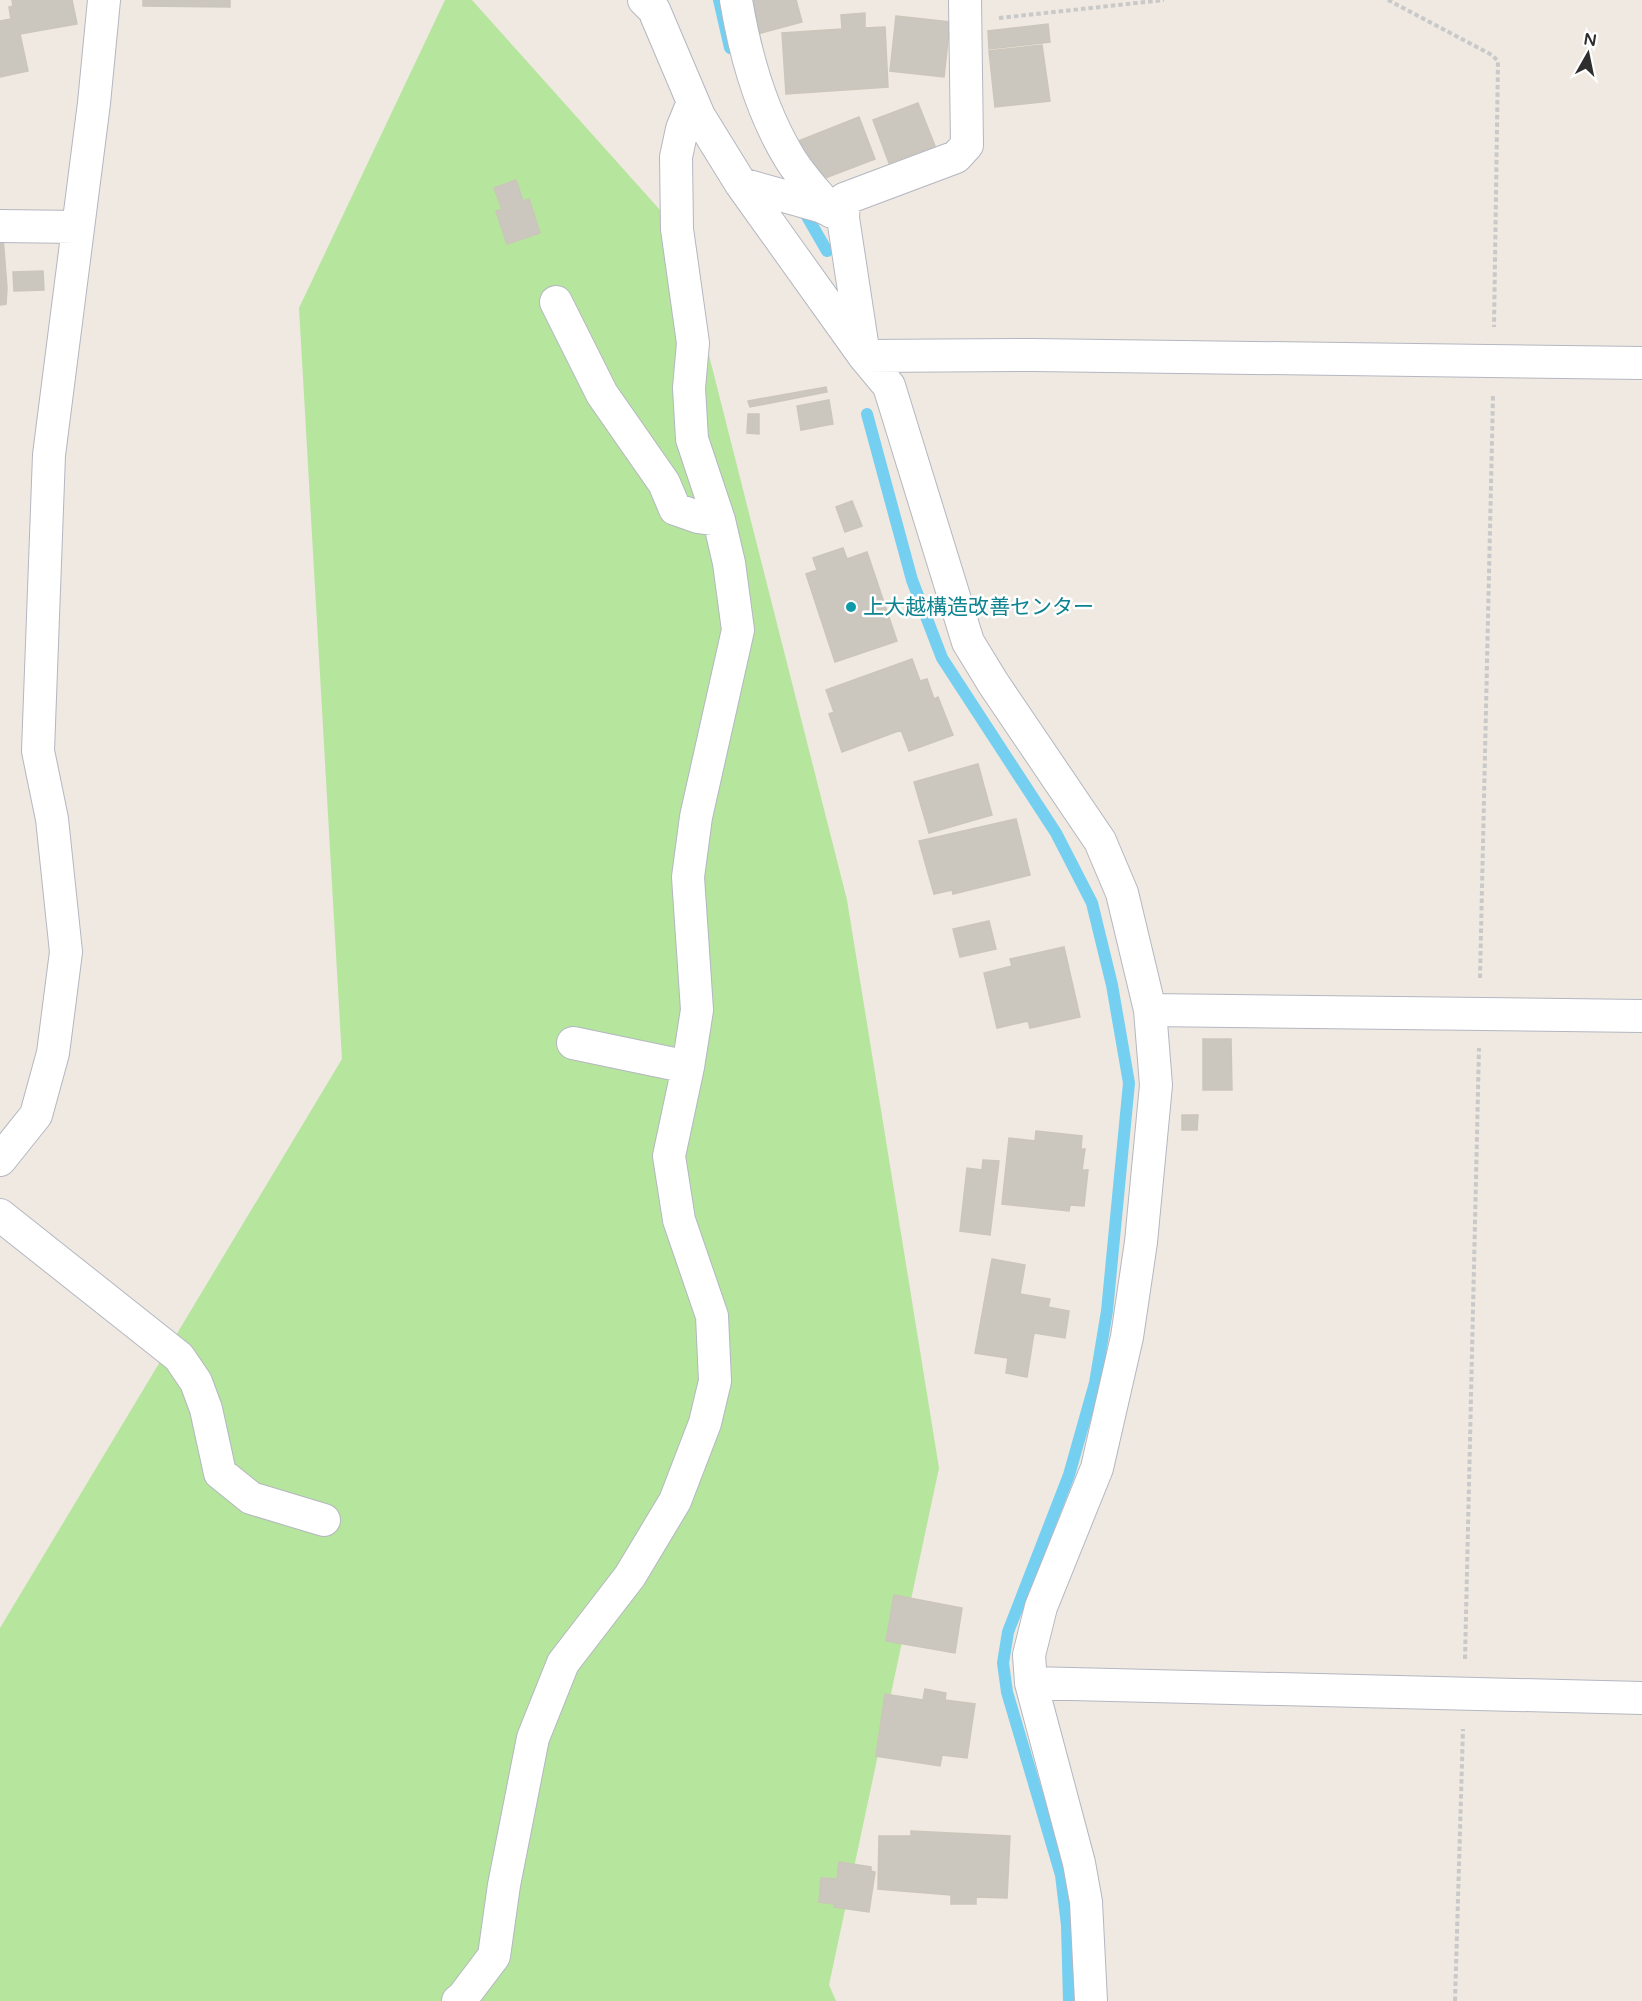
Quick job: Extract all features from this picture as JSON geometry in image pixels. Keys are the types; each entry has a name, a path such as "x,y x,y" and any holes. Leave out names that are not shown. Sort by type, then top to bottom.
{"street":[{"path":"0,1160 36,1115 53,1053 66,952 52,819 39,751 49,454 94,103 104,0"},
{"path":"644,0 654,10 699,116 741,184 864,356 889,386 968,642 993,683 1100,841 1122,893 1150,1010 1156,1085 1141,1242 1127,1337 1097,1468 1041,1607 1029,1655 1031,1683 1079,1863 1086,1902 1091,2001"},
{"path":"736,0 748,62 772,123 789,158 832,212 864,356"},
{"path":"832,212 844,199 956,157 967,145 965,11"},
{"path":"458,2001 494,1956 504,1885 534,1738 563,1663 630,1576 675,1501 705,1423 715,1382 712,1316 679,1220 669,1156 688,1067 697,1010 688,876 696,817 738,630 729,563 719,520 692,439 689,388 693,343 676,229 676,157 682,129 693,102"},
{"path":"741,184 832,212"},
{"path":"0,226 78,227"},
{"path":"556,302 602,394 664,483 675,509 698,517 719,520"},
{"path":"864,356 1642,363"},
{"path":"1150,1010 1642,1016"},
{"path":"573,1043 688,1067"},
{"path":"0,1215 179,1357 200,1391 220,1473 251,1498 324,1520"},
{"path":"1031,1683 1642,1698"}],"path":[{"path":"965,11 1164,0"},
{"path":"1388,0 1492,55 1498,61 1480,1014 1455,2001"}],"green space":[{"path":"445,0 472,0 677,229 847,900 939,1468 829,1985 836,2001 0,2001 0,1628 342,1059 299,308"}],"building":[{"path":"12,0 72,0 77,24 20,34 28,71 0,77 0,21 11,19 9,7 13,6"},
{"path":"143,0 230,0 230,7 143,6"},
{"path":"744,0 796,0 802,22 754,35"},
{"path":"865,13 865,28 885,27 888,87 786,94 782,33 842,29 841,15"},
{"path":"896,16 950,22 944,77 890,71"},
{"path":"1048,24 1050,42 989,49 988,31"},
{"path":"1042,45 1050,101 995,107 989,51"},
{"path":"918,103 935,146 889,163 873,120"},
{"path":"859,117 875,159 812,183 796,142"},
{"path":"516,180 523,201 529,199 540,233 507,244 496,211 502,209 494,188"},
{"path":"0,237 3,237 7,288 6,304 0,305"},
{"path":"43,271 44,290 14,291 13,272"},
{"path":"826,387 827,392 750,407 748,401"},
{"path":"829,400 833,424 801,430 797,406"},
{"path":"748,414 759,414 759,434 747,433"},
{"path":"852,501 862,526 845,532 836,507"},
{"name":"上大越構造改善センター","path":"843,548 847,559 867,552 897,641 835,662 806,574 817,570 813,558"},
{"path":"912,659 920,681 927,679 934,699 938,697 953,735 909,751 901,730 842,752 829,714 834,712 826,690"},
{"path":"978,764 992,815 929,833 914,782"},
{"path":"1016,819 1030,875 953,894 952,890 934,894 919,841"},
{"path":"989,921 996,949 960,957 953,929"},
{"path":"1064,947 1080,1017 1030,1028 1028,1021 997,1028 984,973 1012,966 1010,959"},
{"path":"1203,1039 1231,1039 1232,1090 1203,1090"},
{"path":"1182,1115 1198,1115 1197,1130 1182,1130"},
{"path":"1036,1131 1082,1136 1081,1149 1085,1149 1082,1170 1088,1170 1084,1206 1070,1205 1069,1211 1002,1204 1009,1138 1035,1141"},
{"path":"983,1160 999,1161 990,1235 960,1231 967,1168 982,1170"},
{"path":"992,1259 1025,1265 1020,1294 1050,1299 1048,1307 1069,1311 1065,1338 1034,1333 1027,1377 1006,1373 1008,1358 975,1353"},
{"path":"894,1595 962,1608 955,1653 886,1641"},
{"path":"925,1689 946,1693 945,1700 975,1704 967,1758 942,1755 940,1766 876,1756 885,1694 923,1700"},
{"path":"911,1831 1010,1836 1007,1898 976,1897 976,1904 951,1904 951,1895 878,1889 879,1836 911,1836"},
{"path":"839,1862 871,1867 871,1871 875,1872 869,1912 834,1907 834,1904 819,1902 821,1878 837,1879"}],"waterway":[{"path":"719,0 730,48"},
{"path":"801,206 827,251"},
{"path":"867,414 912,580 942,658 1056,833 1092,903 1112,985 1129,1083 1107,1311 1095,1383 1069,1475 1008,1632 1003,1663 1007,1692 1061,1875 1067,1925 1069,2001"}],"place":[{"name":"上大越構造改善センター","path":"851,607"}]}
